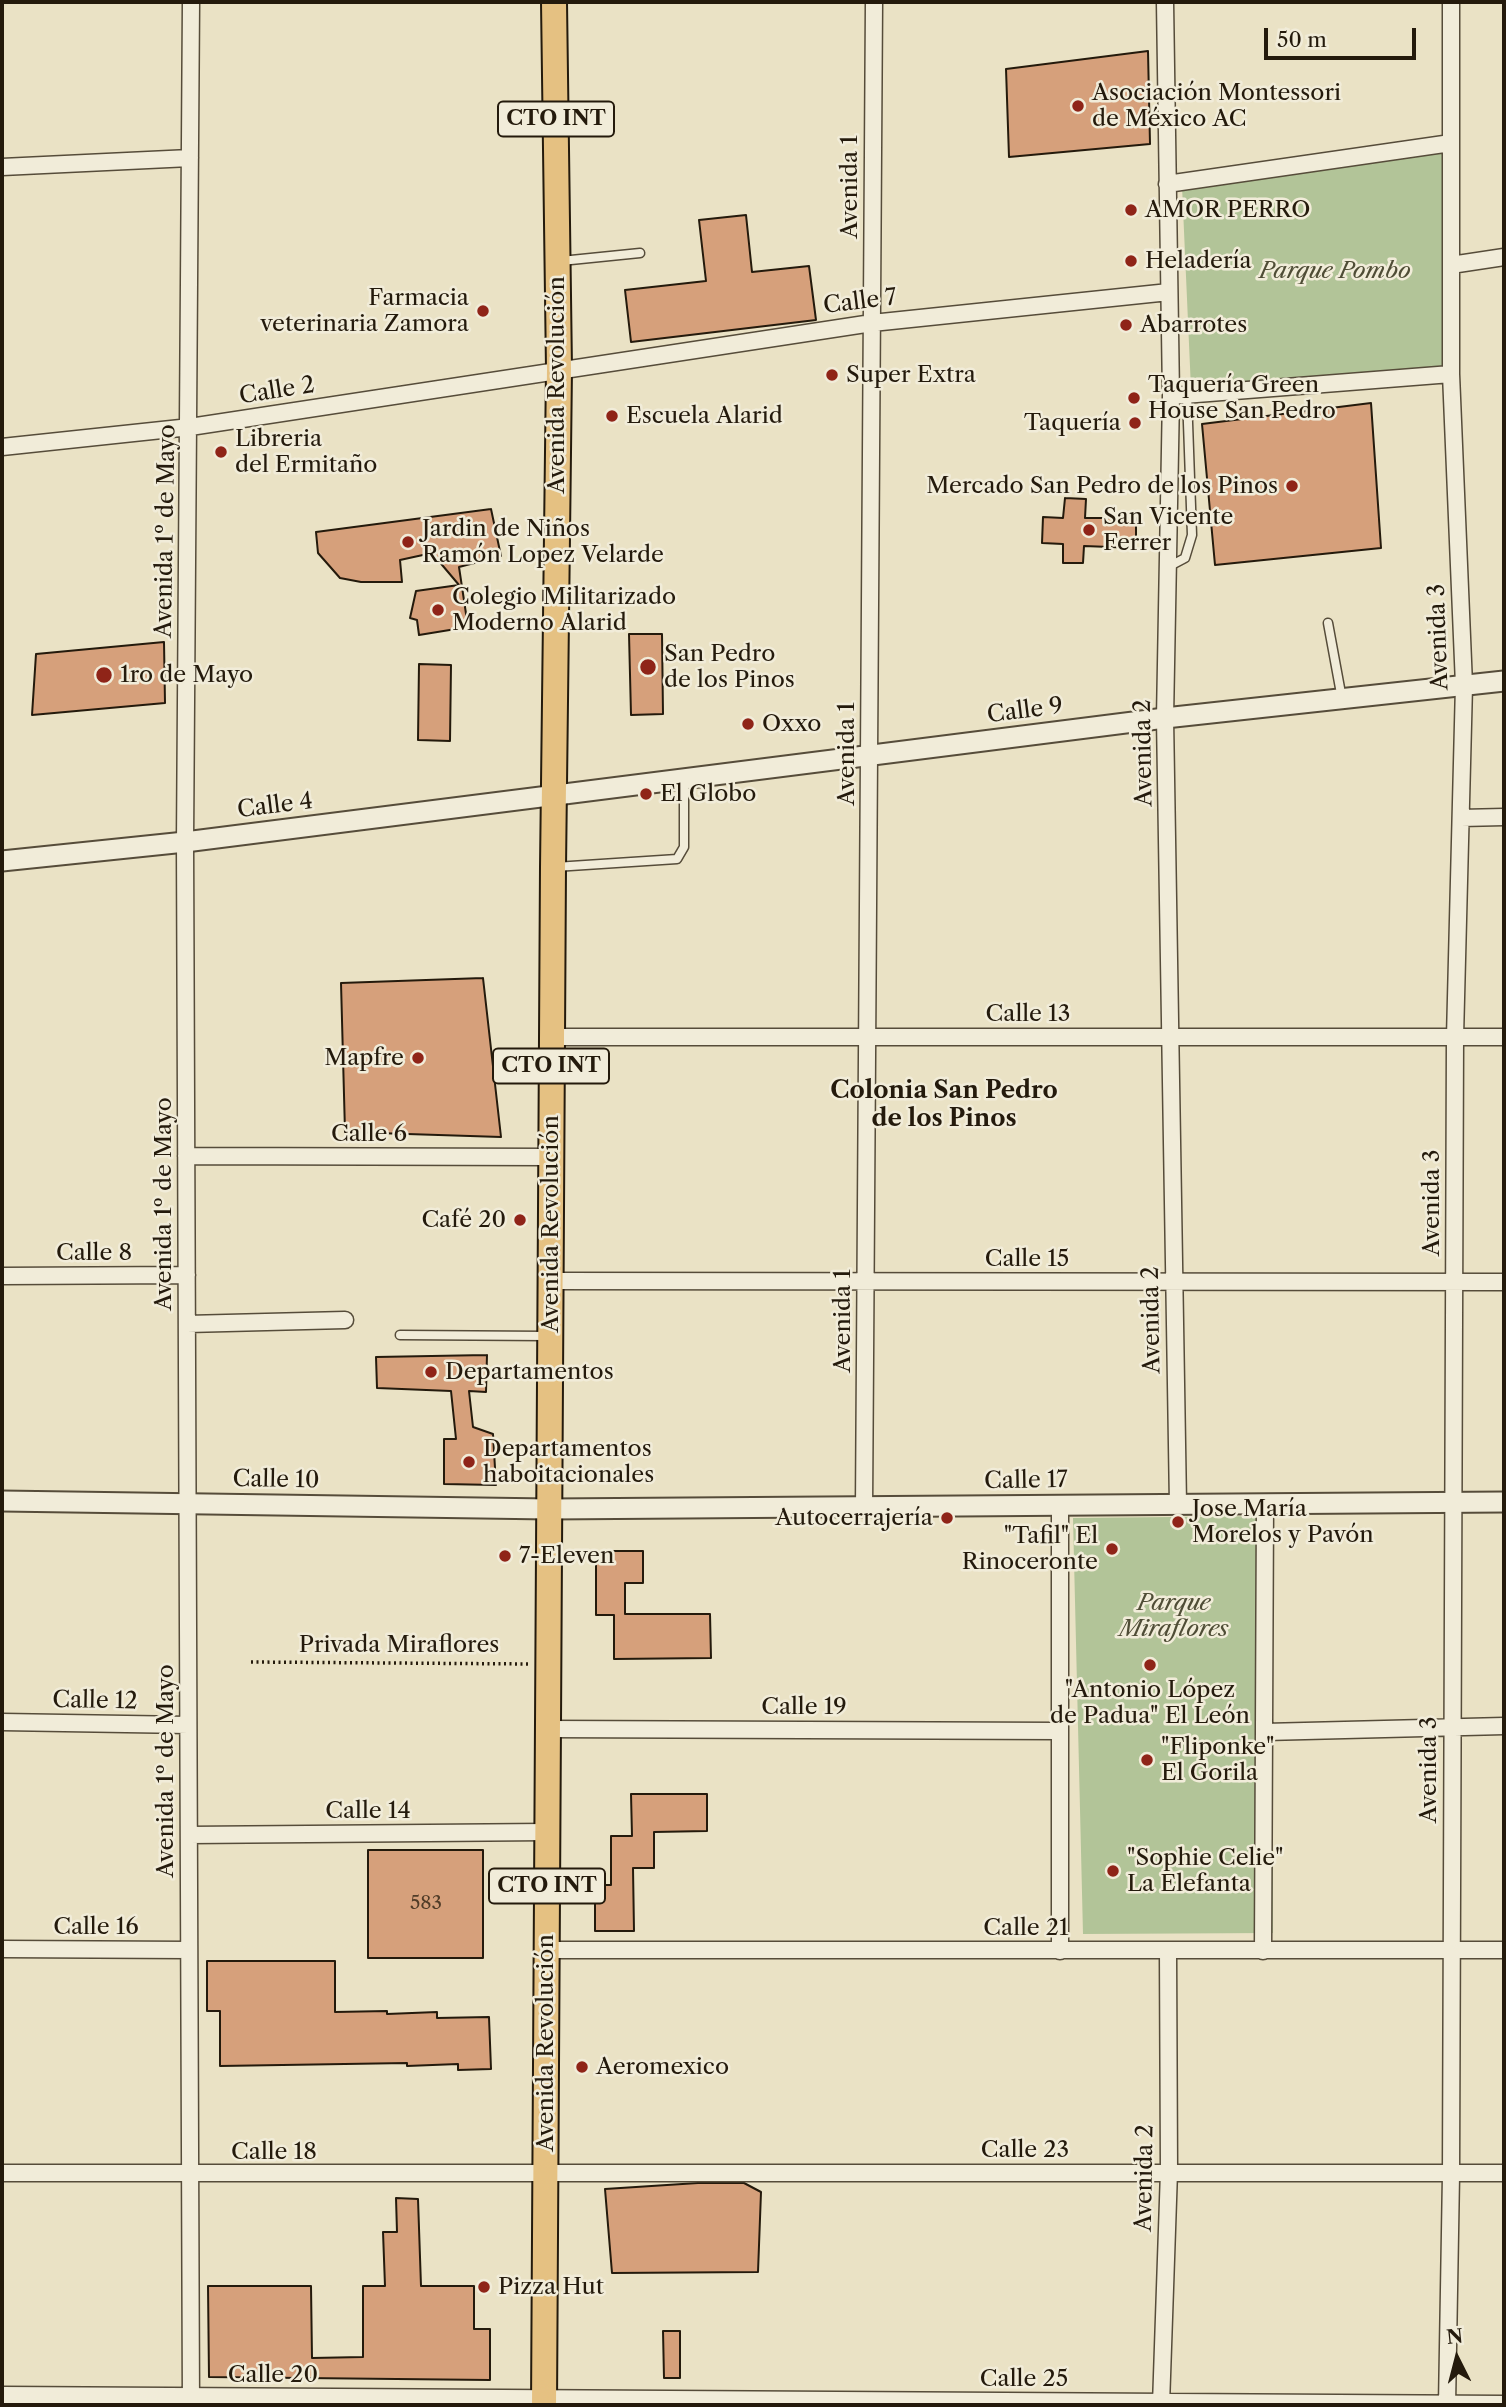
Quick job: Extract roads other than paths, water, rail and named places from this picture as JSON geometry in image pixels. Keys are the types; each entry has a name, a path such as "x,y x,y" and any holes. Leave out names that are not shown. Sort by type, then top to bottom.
{"main road":[{"name":"Avenida Revolución","path":"544,2402 552,867 559,369 554,2"}],"street":[{"name":"Avenida 1º de Mayo","path":"191,2 185,842 191,2401"},
{"name":"Avenida 1","path":"864,1507 874,2"},
{"name":"Avenida 2","path":"1164,2 1169,292 1179,395 1168,568 1165,718 1178,1504"},
{"name":"Avenida 3","path":"1447,2404 1451,2175 1455,1037 1464,685 1451,374 1451,2"},
{"path":"1167,184 1451,143"},
{"path":"2,167 190,158"},
{"path":"1451,265 1504,257"},
{"name":"Calle 7","path":"559,369 872,323 1169,292"},
{"name":"Calle 2","path":"2,447 190,427 559,369"},
{"path":"1179,395 1451,374"},
{"name":"Calle 9","path":"553,797 1165,718 1504,681"},
{"name":"Calle 4","path":"2,861 185,842 553,797"},
{"path":"1461,818 1504,817"},
{"name":"Calle 13","path":"552,1037 1504,1037"},
{"name":"Calle 6","path":"186,1156 551,1157"},
{"name":"Calle 8","path":"2,1276 187,1275"},
{"name":"Calle 15","path":"550,1281 1504,1282"},
{"path":"187,1324 345,1320"},
{"name":"Calle 10","path":"2,1501 549,1509"},
{"name":"Calle 17","path":"549,1509 1504,1502"},
{"path":"1263,1951 1265,1503"},
{"path":"1059,1505 1060,1951"},
{"name":"Calle 12","path":"2,1722 188,1725"},
{"path":"1265,1732 1504,1726"},
{"name":"Calle 19","path":"548,1729 1060,1731"},
{"name":"Calle 14","path":"189,1835 547,1832"},
{"name":"Calle 16","path":"2,1949 189,1950"},
{"name":"Calle 21","path":"547,1950 1504,1950"},
{"name":"Avenida 2","path":"1161,2404 1169,2171 1168,1951"},
{"name":"Calle 23","path":"545,2176 1169,2171 1451,2175 1504,2173"},
{"name":"Calle 18","path":"2,2173 545,2176"},
{"name":"Calle 20","path":"2,2395 191,2401 544,2402"},
{"name":"Calle 25","path":"544,2402 1504,2403"}],"lane":[{"path":"558,261 640,253"},
{"path":"1168,568 1185,558 1192,535 1179,395"},
{"path":"1328,623 1342,699"},
{"path":"552,867 677,859 684,847 684,780"},
{"path":"400,1335 550,1336"}],"place":[{"name":"Asociación Montessori de México AC","path":"1078,106"},
{"name":"AMOR PERRO","path":"1131,210"},
{"name":"Heladería","path":"1131,261"},
{"name":"Farmacia veterinaria Zamora","path":"483,311"},
{"name":"Abarrotes","path":"1126,325"},
{"name":"Super Extra","path":"832,375"},
{"name":"Taquería Green House San Pedro","path":"1134,398"},
{"name":"Escuela Alarid","path":"612,416"},
{"name":"Taquería","path":"1135,423"},
{"name":"Libreria del Ermitaño","path":"221,452"},
{"name":"Mercado San Pedro de los Pinos","path":"1292,486"},
{"name":"San Vicente Ferrer","path":"1089,530"},
{"name":"Jardin de Niños Ramón Lopez Velarde","path":"408,542"},
{"name":"Colegio Militarizado Moderno Alarid","path":"438,610"},
{"name":"San Pedro de los Pinos","path":"648,667"},
{"name":"1ro de Mayo","path":"104,675"},
{"name":"Oxxo","path":"748,724"},
{"name":"El Globo","path":"646,794"},
{"name":"Mapfre","path":"418,1058"},
{"name":"Café 20","path":"520,1220"},
{"name":"Departamentos","path":"431,1372"},
{"name":"Departamentos haboitacionales","path":"469,1462"},
{"name":"Autocerrajería","path":"947,1518"},
{"name":"Jose María Morelos y Pavón","path":"1178,1522"},
{"name":"\"Tafil\" El Rinoceronte","path":"1112,1549"},
{"name":"7-Eleven","path":"505,1556"},
{"name":"\"Antonio López de Padua\" El León","path":"1150,1665"},
{"name":"\"Fliponke\" El Gorila","path":"1147,1760"},
{"name":"\"Sophie Celie\" La Elefanta","path":"1113,1871"},
{"name":"Aeromexico","path":"582,2067"},
{"name":"Pizza Hut","path":"484,2287"}],"district":[{"name":"Colonia San Pedro de los Pinos","path":"944,1105"}],"park label":[{"name":"Parque Pombo","path":"1335,271"},
{"name":"Parque Miraflores","path":"1174,1616"}]}
